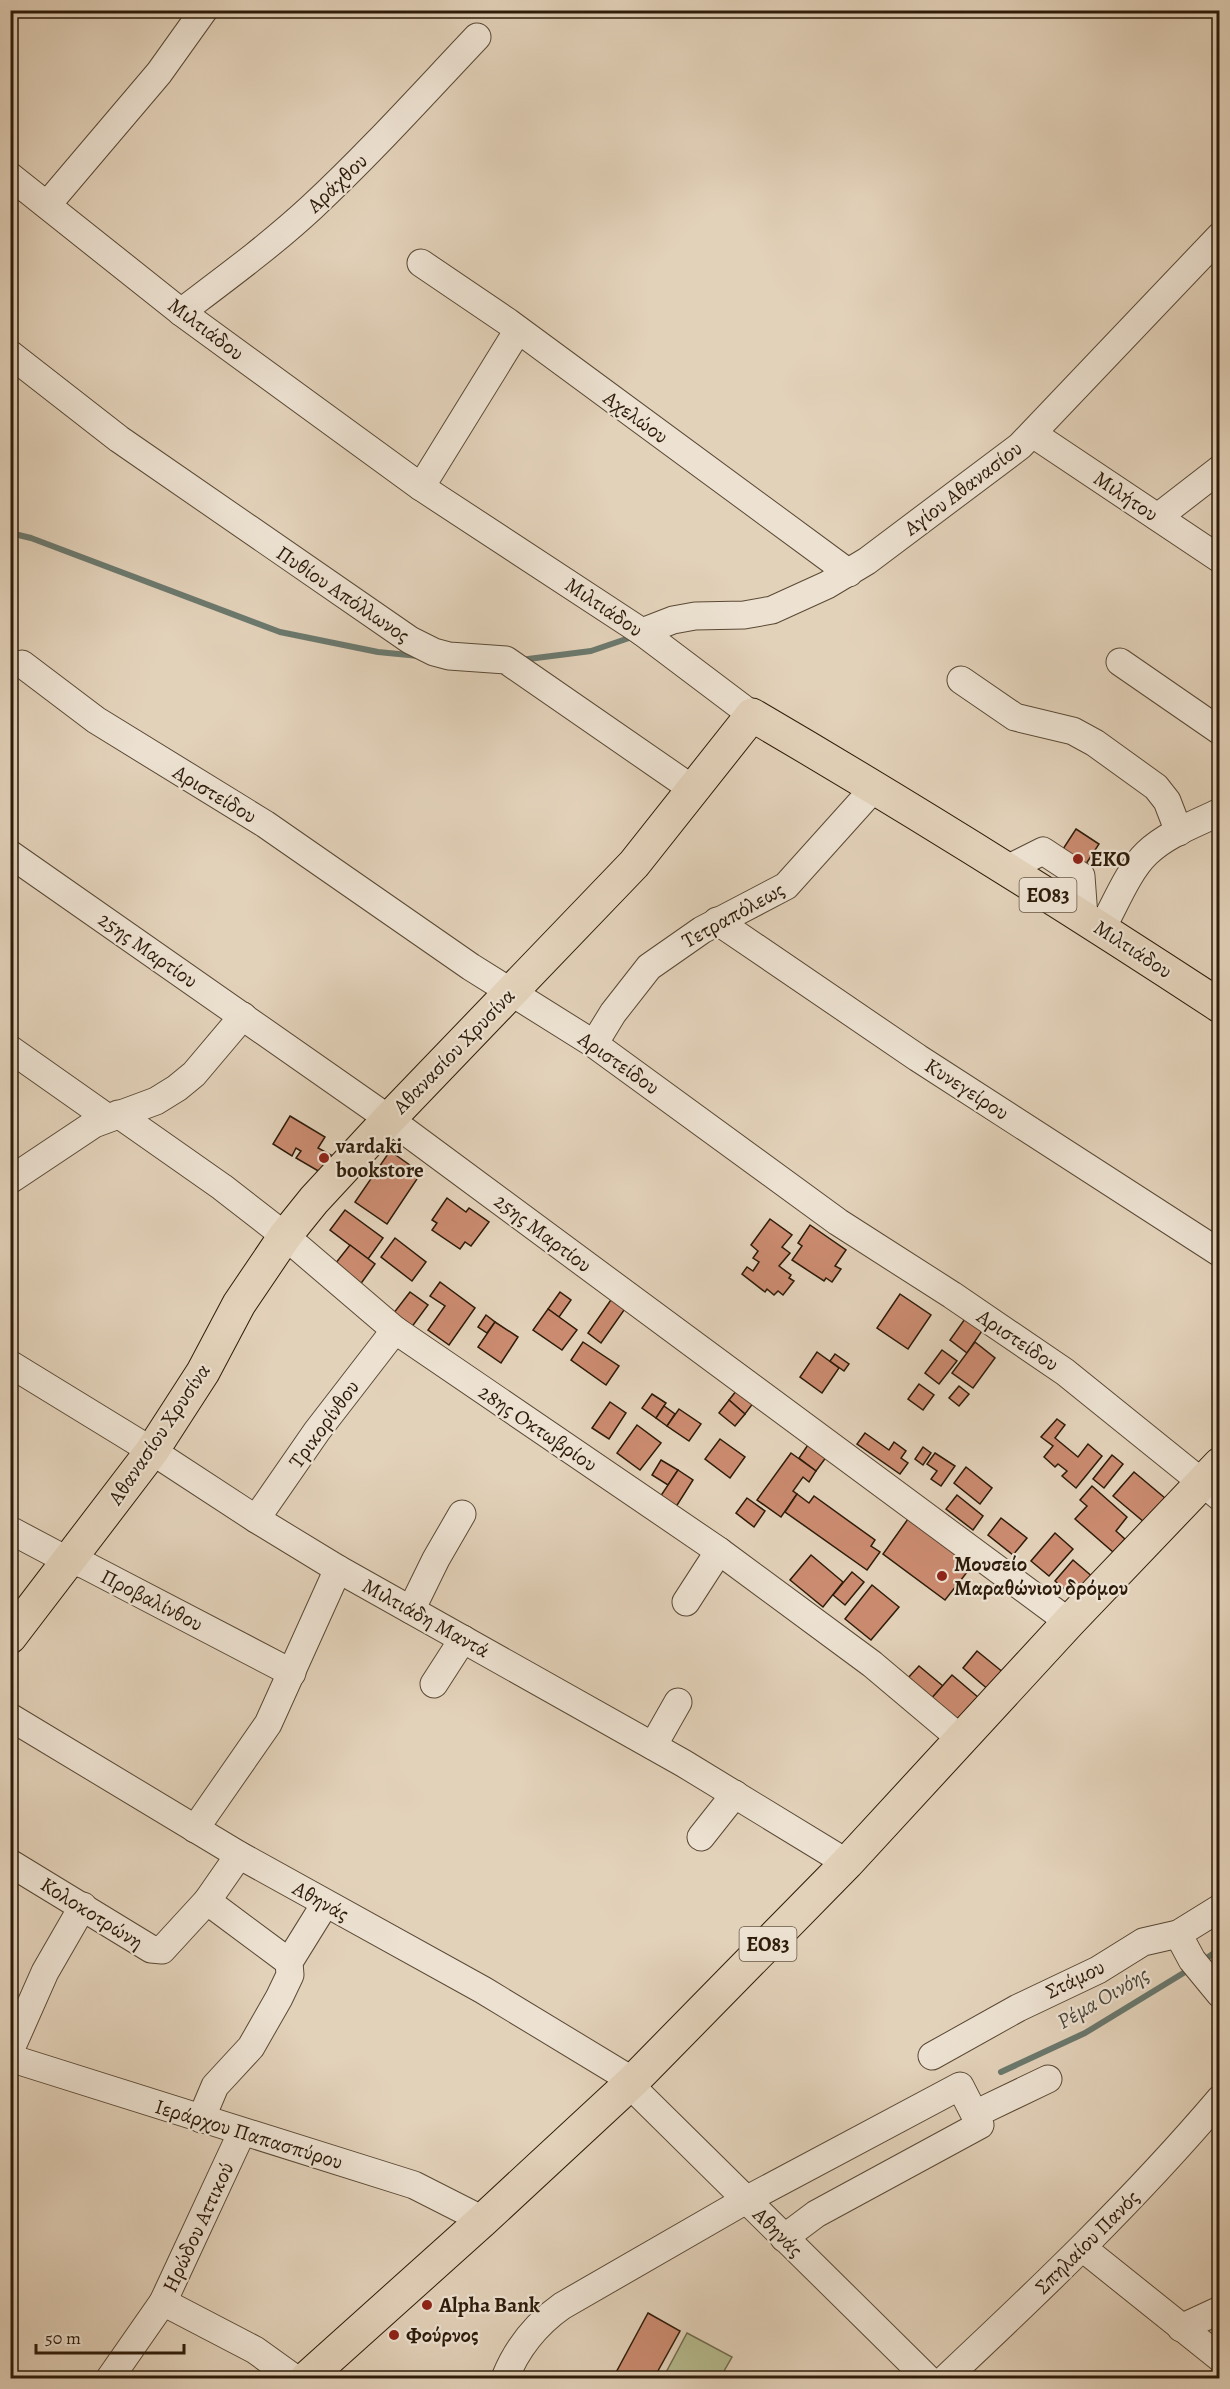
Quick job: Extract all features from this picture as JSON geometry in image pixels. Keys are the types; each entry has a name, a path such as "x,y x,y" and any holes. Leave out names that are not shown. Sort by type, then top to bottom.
{"main road":[{"name":"Αθανασίου Χρυσίνα","path":"10,1637 70,1561 152,1450 192,1390 244,1296 285,1236 314,1200 389,1119 634,864 752,715"},
{"name":"Μιλτιάδου","path":"752,715 875,787 1007,869 1220,1006"},
{"name":"ΕΟ83","path":"310,2377 631,2083 847,1863 1069,1622 1214,1481"}],"street":[{"path":"47,205 159,73 204,10"},
{"name":"Αράχθου","path":"181,312 262,250 312,207 391,129 477,37"},
{"name":"Μιλτιάδου","path":"10,176 181,312 421,487 642,632 752,715"},
{"name":"Αγίου Αθανασίου","path":"642,632 684,618 744,615 772,610 849,573 1020,446 1217,243"},
{"name":"Αχελώου","path":"421,263 518,330 849,573"},
{"path":"421,487 518,330"},
{"name":"Πυθίου Απόλλωνος","path":"10,354 119,439 410,640 434,652 449,656 506,660 694,790"},
{"name":"Μιλήτου","path":"1032,434 1220,559"},
{"path":"1158,517 1220,469"},
{"path":"1120,662 1220,731"},
{"name":"Αριστείδου","path":"22,664 96,720 265,824 471,967 594,1044 838,1222 1065,1372 1214,1481"},
{"path":"961,680 1015,717 1073,731 1095,743 1156,787 1167,801 1179,832"},
{"name":"Τετραπόλεως","path":"594,1044 613,1013 649,967 685,940 717,921 786,886 875,787"},
{"path":"1093,923 1143,857 1165,839 1220,812"},
{"name":"25ης Μαρτίου","path":"10,854 389,1119 1069,1622"},
{"name":"Κυνεγείρου","path":"717,921 918,1058 1220,1253"},
{"path":"10,1180 88,1127 156,1101 177,1088 194,1074 243,1016"},
{"name":"28ης Οκτωβρίου","path":"10,1049 222,1187 285,1236 395,1330 719,1551 872,1664 960,1739"},
{"name":"Τρικορίνθου","path":"256,1519 317,1431 395,1330"},
{"name":"Μιλτιάδη Μαντά","path":"10,1364 152,1450 256,1519 338,1569 653,1746 847,1863"},
{"path":"411,1610 436,1559 462,1514"},
{"name":"Προβαλίνθου","path":"10,1530 70,1561 85,1565 292,1673"},
{"path":"686,1602 719,1551"},
{"path":"195,1829 268,1724 338,1569"},
{"path":"434,1684 463,1639"},
{"path":"653,1746 678,1702"},
{"name":"Αθηνάς","path":"10,1717 239,1855 483,1990 631,2083 927,2379"},
{"path":"701,1837 735,1794"},
{"name":"Κολοκοτρώνη","path":"10,1863 151,1949 162,1950 207,1901 239,1855"},
{"path":"207,1901 289,1962"},
{"path":"201,2120 215,2086 250,2047 279,1998 290,1975 289,1962 325,1904"},
{"path":"10,2050 45,1972 83,1906"},
{"name":"Στάμου","path":"932,2056 1018,2008 1098,1970 1143,1942 1178,1934 1220,1908"},
{"path":"1178,1934 1192,1960 1220,1994"},
{"name":"Ιεράρχου Παπασπύρου","path":"10,2058 201,2120 414,2185 483,2220"},
{"path":"975,2114 1048,2079"},
{"path":"505,2379 512,2362 527,2338 555,2311 746,2200 960,2086 980,2125 816,2214 784,2238"},
{"name":"Σπηλαίου Πανός","path":"953,2376 1084,2248 1170,2158 1220,2099"},
{"name":"Ηρώδου Αττικού","path":"110,2379 163,2302 243,2132"},
{"path":"1084,2248 1220,2358"},
{"path":"163,2302 310,2377"},
{"path":"1181,2328 1220,2310"}],"green space":[{"path":"687,2333 732,2357 720,2378 663,2378"}],"building":[{"path":"1076,829 1099,844 1073,884 1050,869"},
{"path":"290,1116 325,1137 318,1148 331,1155 320,1172 296,1158 301,1151 296,1148 292,1156 273,1144"},
{"path":"390,1151 421,1173 387,1224 355,1202"},
{"path":"447,1198 466,1212 469,1208 489,1222 471,1246 465,1242 460,1249 432,1230 437,1223 432,1220"},
{"path":"345,1210 383,1238 368,1259 330,1230"},
{"path":"770,1219 792,1235 782,1247 790,1253 779,1266 791,1275 789,1278 794,1281 783,1295 778,1291 774,1295 767,1289 765,1292 742,1274 747,1267 753,1271 759,1262 753,1258 758,1251 751,1245"},
{"path":"810,1225 846,1250 835,1266 841,1269 832,1282 826,1278 824,1281 792,1260 802,1246 798,1243"},
{"path":"395,1238 426,1262 412,1281 381,1257"},
{"path":"350,1245 375,1264 357,1289 331,1269"},
{"path":"440,1282 475,1308 449,1345 428,1330 445,1306 430,1296"},
{"path":"410,1292 428,1305 411,1328 393,1314"},
{"path":"560,1292 571,1300 559,1317 548,1309"},
{"path":"615,1294 629,1303 601,1343 588,1333"},
{"path":"900,1294 931,1315 908,1349 877,1328"},
{"path":"548,1309 577,1330 562,1350 533,1330"},
{"path":"486,1315 495,1322 487,1333 478,1327"},
{"path":"967,1316 984,1328 967,1353 950,1340"},
{"path":"495,1322 518,1337 501,1363 478,1347"},
{"path":"583,1342 619,1366 606,1385 571,1360"},
{"path":"975,1342 995,1358 973,1388 952,1373"},
{"path":"942,1350 957,1361 939,1384 925,1373"},
{"path":"817,1352 839,1368 822,1393 800,1377"},
{"path":"835,1354 849,1364 844,1371 830,1361"},
{"path":"919,1384 934,1395 923,1410 908,1399"},
{"path":"741,1385 757,1398 745,1414 729,1400"},
{"path":"959,1386 969,1394 959,1406 949,1398"},
{"path":"652,1394 666,1403 656,1418 642,1408"},
{"path":"729,1400 745,1414 735,1426 719,1413"},
{"path":"610,1402 626,1413 609,1439 592,1428"},
{"path":"664,1406 675,1414 667,1426 656,1418"},
{"path":"679,1409 701,1424 689,1441 667,1426"},
{"path":"1057,1419 1065,1425 1055,1438 1078,1457 1088,1444 1102,1456 1076,1488 1062,1476 1067,1471 1058,1464 1055,1467 1044,1457 1053,1446 1041,1437"},
{"path":"637,1425 661,1443 640,1470 617,1453"},
{"path":"865,1433 889,1450 894,1442 906,1451 901,1458 908,1463 900,1474 857,1444"},
{"path":"720,1439 745,1457 730,1478 705,1459"},
{"path":"812,1439 830,1452 816,1471 799,1458"},
{"path":"923,1447 931,1453 923,1465 915,1459"},
{"path":"791,1453 816,1471 809,1482 803,1477 793,1491 797,1494 781,1517 757,1500"},
{"path":"935,1453 955,1466 941,1486 931,1479 937,1471 927,1464"},
{"path":"1112,1455 1123,1464 1104,1488 1093,1479"},
{"path":"661,1460 678,1470 668,1485 652,1475"},
{"path":"966,1467 992,1488 980,1504 954,1483"},
{"path":"678,1470 693,1480 674,1510 658,1500"},
{"path":"1134,1472 1165,1498 1144,1522 1113,1496"},
{"path":"1092,1486 1127,1517 1116,1531 1125,1539 1113,1552 1075,1519 1087,1506 1080,1500"},
{"path":"797,1494 809,1503 814,1496 875,1540 871,1546 880,1552 867,1570 785,1512"},
{"path":"957,1495 983,1516 973,1530 946,1509"},
{"path":"747,1498 765,1511 754,1527 736,1513"},
{"path":"1001,1518 1027,1538 1013,1555 988,1535"},
{"path":"908,1519 972,1566 945,1600 883,1554"},
{"path":"1055,1533 1073,1549 1049,1576 1031,1561"},
{"path":"811,1555 843,1582 823,1607 790,1580"},
{"path":"1073,1560 1094,1578 1076,1599 1055,1581"},
{"path":"852,1572 864,1582 845,1605 833,1595"},
{"path":"872,1585 899,1607 871,1640 845,1619"},
{"path":"977,1651 1004,1673 990,1691 963,1668"},
{"path":"919,1666 943,1686 930,1700 906,1680"},
{"path":"952,1675 979,1698 957,1723 930,1700"},
{"path":"648,2313 680,2331 654,2378 613,2378"}],"waterway":[{"path":"10,533 31,538 280,632 378,652 419,656"},
{"path":"528,659 591,651 635,636"},
{"name":"Ρέμα Οινόης","path":"1201,1962 1220,1949"},
{"name":"Ρέμα Οινόης","path":"1001,2072 1085,2033 1190,1969"}],"place":[{"name":"EKO","path":"1078,859"},
{"name":"vardaki bookstore","path":"324,1158"},
{"name":"Μουσείο Μαραθώνιου δρόμου","path":"942,1576"},
{"name":"Alpha Bank","path":"427,2305"},
{"name":"Φούρνος","path":"394,2335"}]}
